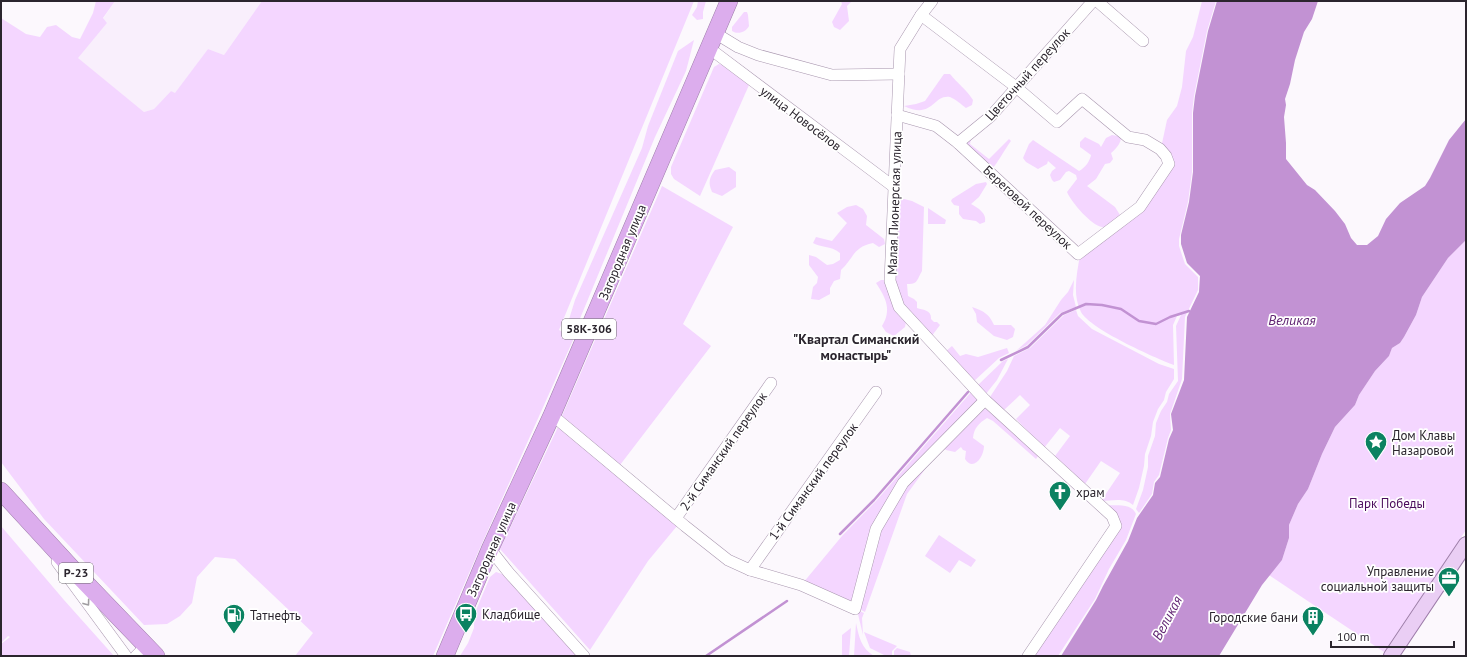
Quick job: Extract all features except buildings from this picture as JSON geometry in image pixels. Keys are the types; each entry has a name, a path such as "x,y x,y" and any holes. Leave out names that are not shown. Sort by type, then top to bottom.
{"highway":[{"name":"Загородная улица","path":"445,656 490,549 552,415 729,1"},
{"name":"Р-23","path":"1,491 146,653"}],"main road":[{"path":"1390,656 1466,544"}],"street":[{"name":"Малая Пионерская улица","path":"932,1 921,15 900,49 890,280 899,307 985,400 1112,516 1116,526 1028,656"},
{"name":"Цветочный переулок","path":"958,143 991,116 1093,1"},
{"path":"1096,1 1143,41"},
{"path":"921,15 1016,87"},
{"path":"712,40 738,47 758,55 832,75 899,74"},
{"name":"улица Новосёлов","path":"712,40 894,187"},
{"name":"Береговой переулок","path":"897,115 936,126 958,143 1078,254 1140,207 1169,164 1166,156 1160,149 1145,140 1128,136 1082,99 1056,122 1016,87"},
{"name":"2-й Симанский переулок","path":"676,518 771,383"},
{"name":"1-й Симанский переулок","path":"750,570 876,392"},
{"path":"552,415 728,560 750,570 801,585 855,609 876,529 903,483 985,400"},
{"path":"22,515 126,656"},
{"path":"490,549 509,573 584,656"}],"shaded area":[{"path":"115,1 262,1 224,55 208,49 175,94 171,91 154,109 144,112 77,58 107,23 103,19"}],"green space":[{"path":"96,1 115,1 103,18 107,23 78,58 144,112 154,109 171,91 175,93 208,49 224,55 262,1 694,1 559,330 574,338 433,656 295,656 313,633 235,559 215,557 197,577 192,603 180,616 167,624 144,625 44,519 1,462 1,18 26,34 40,37 47,27 56,25 72,37 80,39 93,13"},
{"path":"698,1 706,1 703,19 697,20 692,15 697,7"},
{"path":"841,1 852,1 847,6 849,21 840,30 834,27 832,22 842,4"},
{"path":"1202,1 1216,1 1207,31 1194,96 1192,113 1192,172 1188,202 1179,239 1179,246 1185,264 1198,277 1198,290 1185,317 1182,379 1170,414 1171,430 1159,475 1154,482 1152,494 1139,513 1136,509 1143,490 1148,467 1148,456 1155,436 1156,423 1167,402 1169,394 1178,381 1176,326 1181,315 1177,316 1173,325 1174,365 1124,342 1087,319 1081,312 1078,305 1076,291 1077,276 1080,255 1141,208 1171,164 1161,148 1167,120 1177,106 1182,87 1186,51 1193,37"},
{"path":"744,12 747,12 749,26 742,32 737,33 732,31 732,27"},
{"path":"694,40 686,71 655,137 579,321 566,329 575,300 642,148 648,126 678,51"},
{"path":"719,64 723,65 749,85 700,196 674,179 671,174 671,167 714,67"},
{"path":"944,74 950,74 968,93 973,100 972,105 966,108 950,97 944,97 927,109 914,110 904,106 925,101"},
{"path":"972,134 970,144 989,159 1009,139 1011,141 992,169 964,145"},
{"path":"1112,135 1121,138 1118,146 1111,153 1113,159 1110,163 1105,164 1096,179 1087,186 1115,207 1120,215 1110,225 1104,227 1093,223 1077,207 1069,196 1067,192 1077,179 1076,175 1069,171 1066,172 1060,180 1054,182 1050,175 1056,168 1048,161 1047,164 1038,169 1026,162 1023,158 1029,144 1033,140 1079,171 1090,160 1091,155 1080,147 1080,142 1085,137 1099,144 1101,147 1106,138"},
{"path":"729,167 736,172 736,187 722,196 712,192 710,178 715,170"},
{"path":"986,182 987,184 979,197 971,204 983,213 985,216 985,222 980,224 976,221 963,219 959,214 959,206 954,205 951,201 952,199 976,184"},
{"path":"662,186 733,227 683,324 711,346 620,465 562,416"},
{"path":"896,197 912,201 924,207 922,271 918,279 913,284 907,284 908,296 917,302 917,308 929,312 931,319 940,325 931,337 902,305 893,278"},
{"path":"856,205 863,209 867,216 866,225 884,239 885,244 879,247 873,243 861,247 841,270 840,279 834,281 830,288 830,294 819,300 811,299 813,287 817,283 818,277 809,265 809,255 816,257 827,265 833,264 840,260 840,253 836,250 813,243 816,237 832,241 847,223 837,213 847,207"},
{"path":"928,208 946,220 945,224 928,224"},
{"name":"Парк Победы","path":"1466,240 1466,530 1384,652 1269,575 1282,560 1289,538 1289,525 1298,504 1308,489 1335,427 1355,405 1359,395 1375,371 1389,356 1392,348 1400,343 1416,315 1422,297 1448,258"},
{"path":"884,280 894,308 906,322 905,327 894,336 886,332 882,326 887,315 887,309 883,294 876,283"},
{"path":"1074,280 1073,295 1076,307 1060,313 1027,345 1016,351 1045,325 1068,292"},
{"path":"972,307 986,313 994,325 1011,325 1015,329 1013,337 1007,340 994,336 977,322 976,314"},
{"path":"1076,310 1078,316 1092,329 1159,364 1174,369 1174,379 1166,392 1164,400 1158,409 1153,422 1139,488 1133,505 1122,500 1101,501 1120,473 1101,461 1085,484 1055,456 1070,436 1060,428 1044,448 1016,419 1030,405 1020,395 1004,410 990,397 1007,371 1014,356 1030,348 1064,315"},
{"path":"952,346 960,356 966,354 978,357 1007,348 1009,353 999,358 973,382 945,352"},
{"path":"1008,359 997,380 985,395 977,386 1003,361"},
{"path":"973,390 982,400 902,482 875,528 854,606 803,583 842,536 876,501"},
{"path":"986,409 1038,456 1036,459 993,421 987,418 977,426 974,431 973,438 984,446 984,450 978,462 975,464 968,463 965,459 966,451 961,447 955,452 946,450 942,447 979,410"},
{"path":"558,427 677,526 648,561 590,650 500,549"},
{"path":"939,450 907,494 865,612 857,608 877,529 904,483"},
{"path":"1108,505 1120,505 1134,510 1136,514 1126,540 1109,569 1095,599 1058,656 1031,656 1118,526 1105,507"},
{"path":"1,526 114,656 1,656 1,644 10,637 8,636 1,643"},
{"path":"939,535 976,560 971,567 959,560 950,573 925,556"},
{"path":"496,572 505,575 578,656 460,656 468,643 474,628 474,615 490,577"},
{"path":"857,610 864,613 862,618 863,635"},
{"path":"856,623 863,646 874,656 854,656"},
{"path":"851,628 849,656 842,656 842,635"},
{"path":"864,632 897,646 892,651 892,656 884,655 870,648"},
{"path":"897,648 910,652 911,656 894,656 894,651"}],"water":[{"name":"Великая","path":"1217,1 1318,1 1312,19 1304,32 1285,99 1286,105 1284,117 1286,159 1307,185 1315,190 1335,211 1345,224 1351,238 1357,245 1367,245 1378,236 1386,219 1400,203 1425,186 1449,140 1466,119 1466,240 1448,258 1422,297 1416,315 1400,343 1392,348 1389,356 1375,371 1359,395 1355,405 1335,427 1308,489 1298,504 1289,525 1289,538 1282,560 1262,585 1219,656 1061,656 1096,600 1128,541 1137,518 1153,495 1155,483 1160,477 1169,439 1173,430 1171,414 1184,380 1187,317 1199,292 1200,276 1187,263 1181,244 1181,235 1189,202 1193,172 1193,113 1208,31"}],"waterway":[{"path":"1001,360 1028,347 1062,314 1086,304 1102,305 1121,309 1139,321 1156,324 1170,317 1189,311"},
{"path":"840,534 874,500 968,392"},
{"path":"706,656 787,601"}],"place":[{"name":"Дом Клавы Назаровой","path":"1376,462"},
{"name":"храм","path":"1060,512"},
{"name":"Управление социальной защиты","path":"1449,598"},
{"name":"Татнефть","path":"234,634"},
{"name":"Кладбище","path":"466,634"},
{"name":"Городские бани","path":"1313,636"}],"district":[{"name":"\"Квартал Симанский монастырь\"","path":"856,348"}]}
